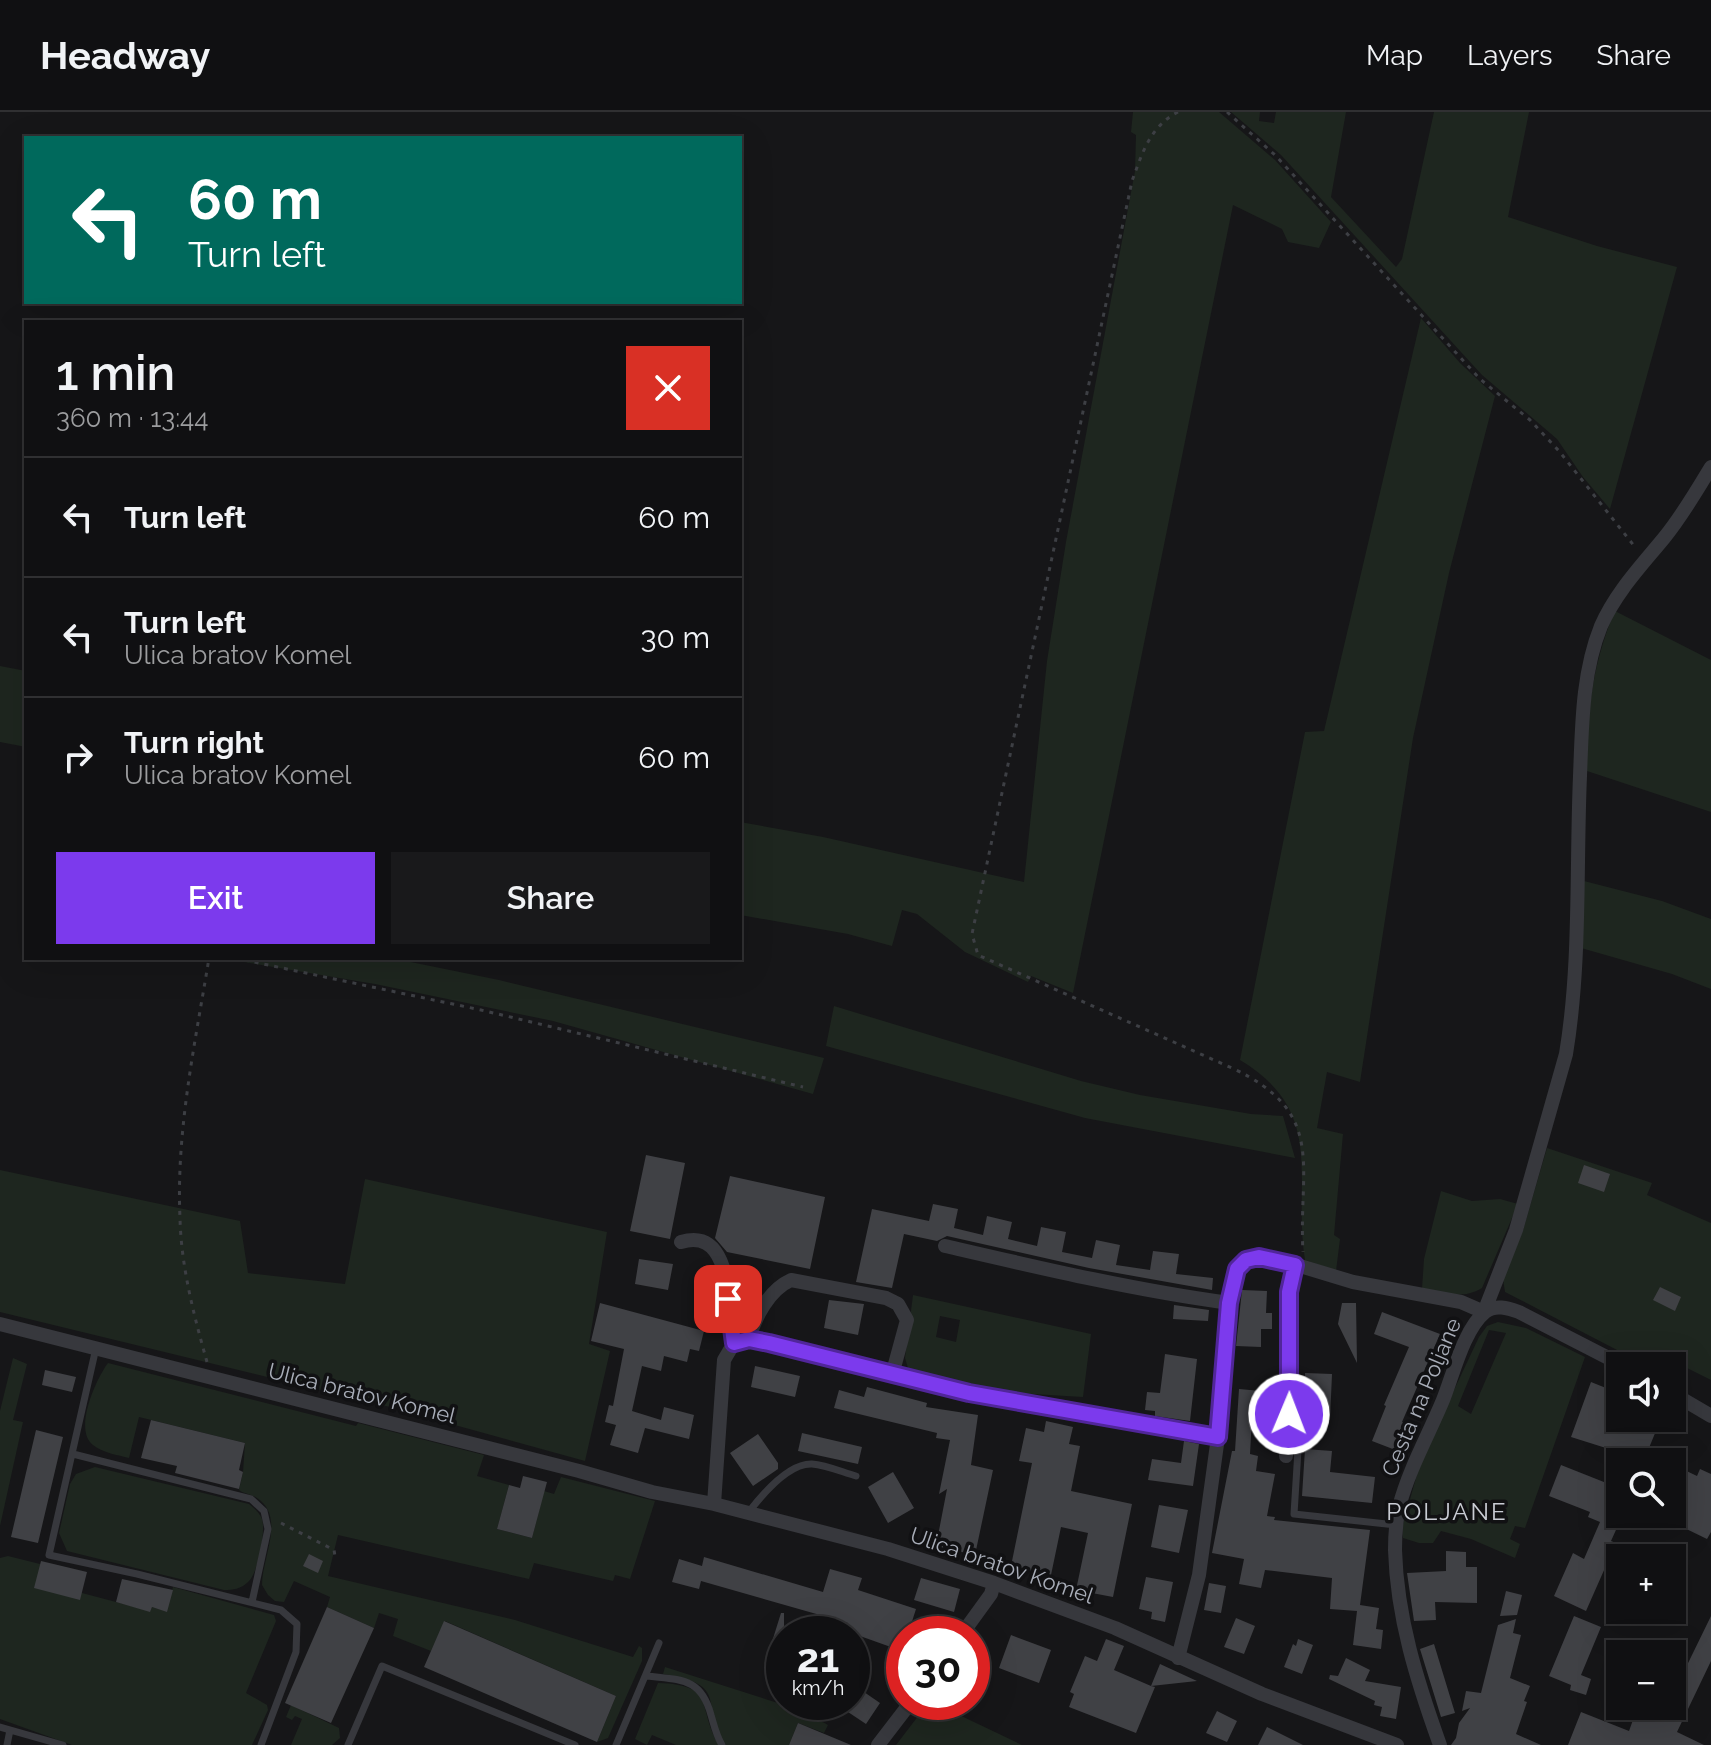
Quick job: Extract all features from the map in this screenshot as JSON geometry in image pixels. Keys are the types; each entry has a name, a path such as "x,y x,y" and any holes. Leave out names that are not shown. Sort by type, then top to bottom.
{"street":[{"path":"1178,1658 1199,1575 1218,1437 1229,1303 1234,1275 1246,1260 1259,1257 1368,1286 1461,1302 1484,1312 1520,1216 1566,1054 1575,947 1582,707 1600,628 1614,601 1687,507 1711,467"},
{"path":"681,1242 692,1239 705,1242 719,1258 728,1278 729,1320 734,1343 724,1360 714,1504"},
{"path":"945,1246 1082,1278 1167,1295 1229,1303"},
{"path":"1286,1456 1291,1357 1289,1292 1300,1266"},
{"path":"749,1339 764,1305 781,1284 791,1280 886,1298 898,1304 907,1320 892,1375"},
{"name":"Cesta na Poljane","path":"1440,1745 1418,1684 1404,1629 1398,1587 1396,1525 1418,1451 1467,1338 1484,1312 1497,1307 1519,1312 1606,1357"},
{"name":"Ulica bratov Komel","path":"0,1324 652,1492 714,1504 888,1549 994,1583 1115,1628 1262,1694 1397,1745"},
{"path":"734,1343 749,1339 969,1393 1218,1437"},
{"path":"1686,1401 1711,1416"},
{"path":"975,1616 991,1594 994,1583"},
{"path":"878,1745 897,1720"}],"lane":[{"path":"96,1348 49,1555 281,1610 297,1624 296,1652 261,1745"},
{"path":"1300,1418 1294,1514 1396,1525"},
{"path":"73,1454 251,1499 264,1511 268,1529 252,1602"},
{"path":"748,1513 778,1480 801,1466 812,1464 856,1476"},
{"path":"616,1745 659,1643"},
{"path":"348,1745 382,1666 575,1745"},
{"path":"647,1676 686,1681 700,1688 707,1699 722,1745"},
{"path":"0,1727 63,1745"},
{"path":"7,1745 10,1730"}],"path":[{"path":"1178,112 1168,117 1151,134 1132,181 972,934 978,955 1257,1079 1279,1097 1290,1111 1303,1153 1305,1174 1300,1266"},
{"path":"1227,112 1282,163 1480,379 1530,420 1559,451 1625,537 1646,559"},
{"path":"209,960 188,1087 180,1160 180,1221 199,1337 211,1377"},
{"path":"244,960 481,1010 803,1087"},
{"path":"266,1518 334,1550 335,1556"}],"shaded area":[{"path":"1133,112 1219,112 1275,160 1331,222 1319,248 1288,242 1282,229 1233,205 1073,993 1031,976 1028,982 965,952 917,914 902,910 892,946 848,934 742,915 742,822 823,837 1024,882 1047,661 1135,171 1136,135 1131,132"},
{"path":"1231,112 1260,112 1259,121 1274,123 1276,112 1346,112 1331,197 1396,267 1402,259 1434,112 1529,112 1508,217 1597,246 1677,267 1610,509 1557,439 1482,375 1281,155"},
{"path":"1421,318 1460,363 1495,396 1449,573 1413,738 1360,1082 1327,1072 1317,1128 1343,1134 1334,1235 1340,1239 1336,1271 1305,1260 1301,1150 1296,1125 1285,1102 1268,1081 1240,1060 1305,732 1324,731"},
{"path":"1615,611 1711,660 1711,812 1587,771 1592,689 1601,649"},
{"path":"0,666 24,671 24,747 0,742"},
{"path":"1584,881 1662,901 1711,919 1711,989 1672,974 1581,948"},
{"path":"232,960 401,960 499,980 824,1058 813,1094 553,1021 375,984"},
{"path":"834,1006 1081,1081 1140,1095 1251,1114 1283,1116 1295,1158 1085,1118 826,1046"},
{"path":"1547,1148 1652,1183 1647,1195 1711,1223 1711,1380 1686,1368 1686,1352 1621,1352 1505,1292 1503,1279 1523,1230"},
{"path":"0,1170 240,1221 248,1273 345,1284 365,1179 607,1232 589,1344 610,1351 585,1461 386,1406 0,1312"},
{"path":"1441,1191 1472,1201 1500,1199 1518,1204 1482,1288 1475,1292 1452,1294 1422,1289 1424,1259"},
{"path":"913,1295 1091,1334 1083,1397 1000,1392 915,1374 908,1368 905,1358","holes":["940,1316 960,1320 956,1342 936,1337"]},
{"path":"1498,1322 1526,1328 1585,1357 1525,1528 1515,1526 1510,1539 1520,1544 1515,1558 1471,1539 1441,1531 1433,1543 1403,1538 1402,1528 1421,1460 1487,1326","holes":["1489,1330 1506,1333 1471,1414 1458,1406"]},
{"path":"13,1358 27,1364 13,1420 23,1422 0,1526 0,1411"},
{"path":"108,1363 484,1455 477,1476 509,1485 497,1529 532,1538 544,1491 554,1494 561,1477 655,1501 630,1579 615,1575 613,1581 534,1563 529,1579 338,1535 328,1576 515,1620 633,1657 639,1646 642,1648 642,1661 608,1738 597,1742 616,1696 445,1621 431,1651 393,1636 398,1619 379,1613 374,1628 327,1607 330,1597 294,1581 284,1602 275,1601 262,1585 270,1538 270,1516 266,1506 257,1498 239,1490 245,1443 139,1417 129,1458 97,1448 87,1438 86,1417 88,1404"},
{"path":"95,1467 249,1504 259,1514 263,1525 260,1552 252,1577 240,1588 224,1590 67,1551 59,1533 70,1484 76,1474"},
{"path":"8,1556 40,1564 82,1593 150,1611 152,1607 166,1611 173,1587 274,1615 276,1621 246,1693 267,1705 268,1710 252,1745 72,1745 0,1719 0,1558"},
{"path":"665,1667 766,1699 766,1720 819,1720 828,1725 824,1733 798,1723 789,1745 726,1745 718,1731 706,1690 698,1684 663,1674"},
{"path":"658,1683 690,1688 698,1693 719,1745 676,1745 652,1735 647,1745 635,1739"},
{"path":"291,1705 339,1728 340,1738 332,1745 291,1745 302,1719 286,1717"},
{"path":"915,1720 970,1720 1022,1745 896,1745"}],"building":[{"path":"646,1155 685,1163 670,1239 630,1231"},
{"path":"1584,1165 1610,1174 1604,1192 1578,1183"},
{"path":"730,1176 825,1197 810,1269 727,1252 715,1238"},
{"path":"933,1204 958,1209 954,1228 983,1235 987,1216 1012,1222 1008,1239 1037,1246 1041,1227 1066,1232 1062,1252 1092,1258 1096,1240 1120,1245 1116,1265 1150,1270 1153,1251 1179,1254 1176,1274 1213,1278 1212,1290 1089,1268 947,1236 937,1241 904,1234 892,1288 856,1282 872,1209 929,1221"},
{"path":"639,1259 673,1264 668,1290 635,1284"},
{"path":"1660,1287 1681,1297 1675,1311 1653,1300"},
{"path":"1242,1290 1267,1291 1266,1313 1272,1313 1272,1329 1261,1329 1261,1347 1236,1346"},
{"path":"829,1300 864,1304 858,1335 824,1328"},
{"path":"600,1303 704,1331 699,1351 690,1349 687,1362 664,1356 661,1371 642,1366 632,1411 661,1420 664,1407 694,1415 689,1439 645,1428 638,1453 610,1445 616,1425 605,1422 609,1405 613,1406 624,1349 591,1341"},
{"path":"1342,1303 1356,1303 1357,1363 1338,1324"},
{"path":"1174,1305 1209,1310 1208,1321 1173,1319"},
{"path":"1382,1312 1440,1334 1402,1422 1408,1425 1398,1451 1372,1441 1409,1347 1374,1334"},
{"path":"1165,1354 1197,1359 1190,1421 1155,1416 1155,1411 1145,1410 1147,1392 1160,1393"},
{"path":"755,1366 800,1376 795,1397 751,1387"},
{"path":"45,1370 76,1377 72,1392 42,1385"},
{"path":"1305,1373 1332,1374 1330,1420 1306,1420"},
{"path":"1591,1382 1606,1388 1606,1432 1656,1432 1649,1448 1606,1448 1571,1437"},
{"path":"867,1387 927,1403 926,1407 978,1415 971,1465 993,1470 975,1555 936,1546 947,1489 939,1494 950,1440 936,1438 937,1433 834,1408 839,1390 864,1397"},
{"path":"1239,1389 1261,1391 1260,1418 1252,1417 1250,1454 1258,1456 1256,1471 1275,1474 1267,1516 1275,1517 1274,1520 1370,1530 1360,1605 1379,1608 1376,1629 1383,1630 1381,1649 1353,1645 1357,1611 1330,1609 1332,1578 1265,1570 1261,1588 1239,1584 1244,1559 1212,1553 1232,1451 1235,1451"},
{"path":"151,1420 245,1443 239,1470 243,1472 239,1489 175,1473 177,1466 141,1458"},
{"path":"1046,1421 1073,1427 1069,1444 1080,1446 1071,1491 1132,1504 1113,1597 1076,1590 1088,1533 1061,1527 1051,1575 1011,1566 1032,1463 1019,1461 1026,1428 1044,1432"},
{"path":"36,1430 63,1437 38,1543 11,1537"},
{"path":"802,1433 862,1447 858,1464 798,1451"},
{"path":"758,1434 778,1463 778,1469 753,1486 730,1453"},
{"path":"1184,1441 1199,1444 1193,1486 1148,1480 1152,1459 1181,1463"},
{"path":"1305,1449 1332,1451 1330,1472 1375,1477 1372,1503 1302,1496"},
{"path":"1561,1465 1606,1483 1606,1528 1617,1528 1611,1541 1616,1543 1606,1544 1606,1566 1586,1611 1554,1596 1573,1553 1584,1559 1600,1522 1588,1517 1590,1512 1549,1496"},
{"path":"1700,1469 1711,1474 1711,1532 1707,1539 1684,1528 1686,1471 1697,1476"},
{"path":"893,1472 914,1508 888,1523 868,1487"},
{"path":"523,1476 547,1482 532,1538 497,1529 509,1485 520,1488"},
{"path":"1159,1505 1188,1510 1179,1553 1151,1547"},
{"path":"1446,1551 1466,1552 1466,1567 1477,1567 1477,1603 1435,1602 1436,1620 1414,1621 1407,1573 1446,1571"},
{"path":"309,1554 323,1561 318,1573 303,1566"},
{"path":"704,1557 823,1592 830,1569 862,1578 858,1590 916,1609 914,1616 886,1616 886,1645 870,1640 870,1616 824,1616 701,1581 699,1589 672,1582 679,1559 702,1566"},
{"path":"41,1561 87,1572 80,1600 34,1588"},
{"path":"1146,1577 1173,1582 1165,1622 1151,1619 1152,1612 1139,1609"},
{"path":"921,1578 960,1589 954,1612 914,1600"},
{"path":"122,1579 173,1590 167,1612 152,1607 150,1612 116,1602"},
{"path":"1209,1583 1226,1586 1221,1613 1204,1610"},
{"path":"1506,1591 1522,1595 1517,1615 1500,1616"},
{"path":"327,1607 374,1628 331,1723 285,1703"},
{"path":"1574,1616 1601,1627 1581,1675 1591,1679 1586,1695 1570,1690 1571,1685 1549,1676"},
{"path":"1711,1616 1711,1661 1686,1713 1686,1667"},
{"path":"1236,1618 1255,1626 1244,1654 1224,1647"},
{"path":"1516,1619 1513,1633 1521,1635 1510,1678 1530,1686 1516,1734 1541,1745 1451,1745 1459,1723 1470,1708 1462,1711 1466,1691 1481,1693 1498,1625"},
{"path":"444,1621 616,1696 597,1742 424,1667"},
{"path":"1011,1635 1051,1650 1039,1683 999,1668"},
{"path":"1106,1639 1124,1646 1114,1670 1155,1687 1136,1733 1069,1707 1074,1694 1070,1692 1085,1656 1097,1661"},
{"path":"1298,1639 1313,1645 1302,1674 1284,1667"},
{"path":"1434,1644 1455,1713 1441,1717 1420,1649"},
{"path":"1346,1658 1370,1670 1365,1681 1401,1687 1396,1719 1380,1716 1382,1707 1374,1705 1375,1701 1329,1679 1330,1675 1338,1676"},
{"path":"1160,1664 1197,1681 1151,1686"},
{"path":"870,1696 880,1703 870,1718"},
{"path":"1217,1711 1237,1721 1227,1742 1206,1733"},
{"path":"1581,1712 1629,1731 1633,1720 1683,1720 1677,1732 1704,1745 1568,1745"},
{"path":"798,1723 851,1745 789,1745"},
{"path":"1267,1727 1303,1745 1258,1745"}],"district":[{"name":"POLJANE","path":"1447,1511"}],"route":[{"path":"728,1299 734,1343 749,1339 969,1393 1218,1437 1234,1275 1246,1260 1259,1257 1277,1259 1295,1265 1289,1292 1289,1414"}]}
